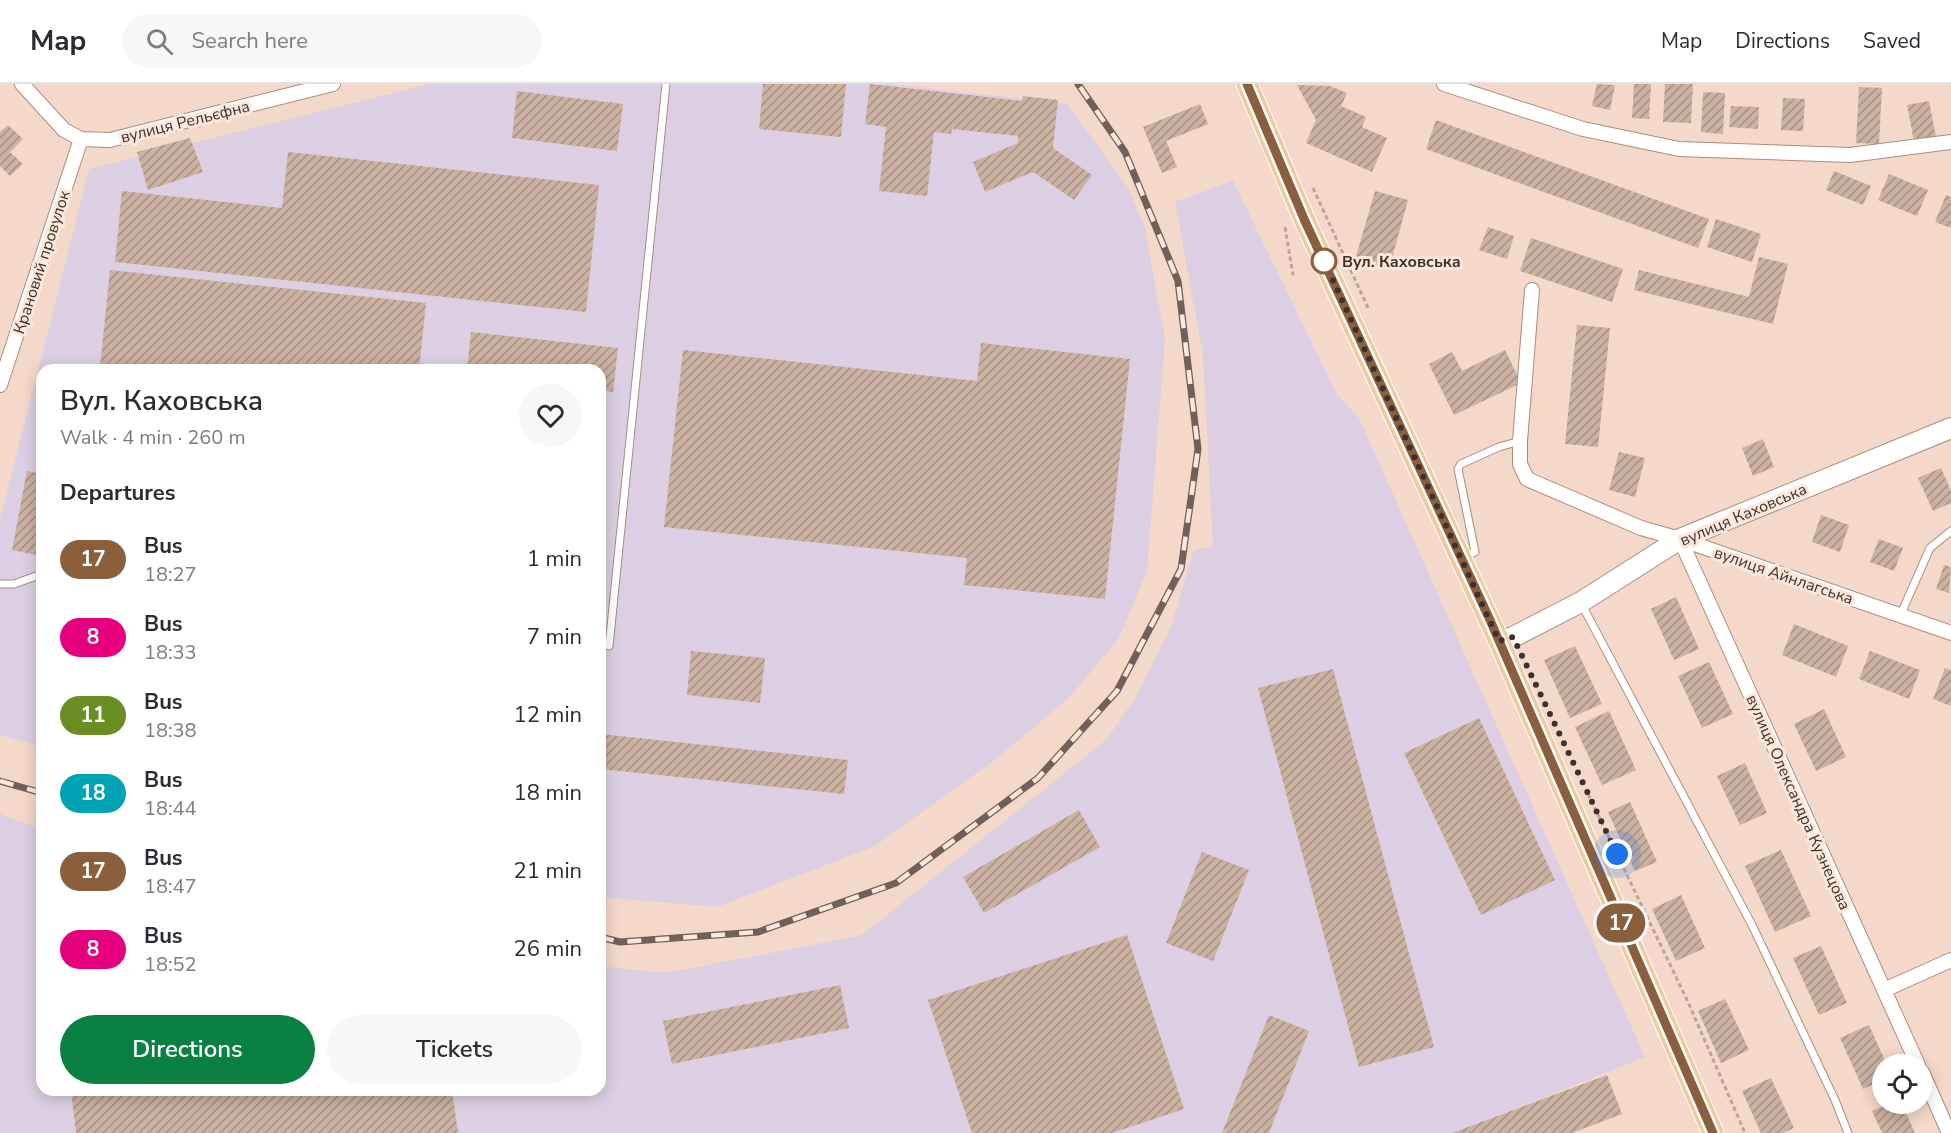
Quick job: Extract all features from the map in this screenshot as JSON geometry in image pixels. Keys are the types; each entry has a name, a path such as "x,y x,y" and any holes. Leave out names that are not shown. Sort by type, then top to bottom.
{"main road":[{"path":"1247,84 1304,219 1462,558 1506,639 1713,1133"}],"street":[{"path":"22,84 64,130 81,139"},
{"name":"вулиця Рельєфна","path":"81,139 110,140 333,84"},
{"path":"1444,84 1583,129 1679,149 1850,155 1951,142"},
{"name":"Крановий провулок","path":"0,385 81,139"},
{"name":"вулиця Айнлагська","path":"1532,290 1520,441 1520,464 1527,479 1641,528 1680,539 1951,633"},
{"name":"вулиця Каховська","path":"1506,639 1581,603 1680,539 1951,428"},
{"name":"вулиця Олександра Кузнецова","path":"1680,539 1913,1054"},
{"path":"1884,990 1951,960"},
{"path":"1932,1095 1949,1133"}],"lane":[{"path":"609,646 666,84"},
{"path":"1462,558 1474,552 1458,469 1461,464 1499,447 1520,441"},
{"path":"1900,616 1930,548 1951,531"},
{"path":"0,584 14,584 36,576"},
{"path":"1581,603 1752,925 1835,1100 1848,1133"}],"path":[{"path":"1285,227 1293,274"},
{"path":"1586,789 1689,1004 1745,1133"}],"shaded area":[{"path":"430,84 889,84 1067,104 1127,186 1144,225 1165,338 1147,571 1119,638 1069,698 995,760 875,846 717,907 606,898 606,364 40,364 89,169"},
{"path":"1233,181 1337,394 1359,418 1645,1057 1454,1133 0,1133 0,814 36,827 36,1096 606,1096 606,967 666,973 862,935 1106,740 1136,697 1171,627 1194,549 1213,548 1203,355 1175,202"},
{"path":"36,378 36,745 0,735 0,520"}],"building":[{"path":"763,84 846,84 841,137 759,129"},
{"path":"870,84 1022,101 1023,96 1058,100 1053,148 1092,175 1074,200 1035,173 985,192 973,162 1018,143 1018,136 952,129 951,134 934,132 927,196 879,191 886,127 865,124"},
{"path":"1597,84 1615,85 1610,110 1592,106"},
{"path":"1634,84 1651,84 1649,119 1632,118"},
{"path":"1665,84 1693,84 1691,123 1663,122"},
{"path":"1297,85 1330,86 1347,93 1341,106 1366,117 1362,127 1387,138 1372,172 1306,143 1316,120"},
{"path":"1859,87 1882,88 1879,144 1856,143"},
{"path":"517,91 623,104 617,151 512,138"},
{"path":"1703,92 1725,93 1723,134 1701,132"},
{"path":"1783,98 1805,99 1803,131 1781,130"},
{"path":"1929,101 1936,137 1914,141 1907,105"},
{"path":"1200,104 1208,124 1166,141 1177,167 1162,173 1143,127"},
{"path":"1731,106 1759,107 1758,129 1729,127"},
{"path":"1436,120 1709,219 1698,248 1426,149"},
{"path":"8,125 23,139 10,152 23,164 10,176 0,166 0,132"},
{"path":"190,138 203,172 148,190 137,152"},
{"path":"288,152 599,185 586,312 115,262 122,191 282,208"},
{"path":"1834,171 1871,186 1863,205 1826,190"},
{"path":"1889,174 1928,190 1917,216 1878,200"},
{"path":"1375,191 1408,200 1389,269 1355,260"},
{"path":"1946,195 1951,197 1951,228 1935,222"},
{"path":"1716,219 1761,234 1752,262 1707,247"},
{"path":"1488,227 1514,236 1507,259 1479,250"},
{"path":"1531,238 1623,269 1612,302 1520,271"},
{"path":"1759,257 1788,264 1773,324 1634,290 1639,270 1749,297"},
{"path":"110,270 426,303 420,364 100,364"},
{"path":"1577,325 1610,328 1598,447 1565,444"},
{"path":"471,332 618,348 613,392 606,391 606,364 468,364"},
{"path":"981,343 1130,359 1105,599 964,585 967,558 664,527 683,350 977,381"},
{"path":"1505,350 1521,383 1454,415 1429,364 1452,352 1462,371"},
{"path":"1763,439 1774,467 1753,476 1742,448"},
{"path":"1619,452 1645,458 1635,497 1609,490"},
{"path":"1941,468 1951,491 1951,503 1933,511 1918,478"},
{"path":"27,471 36,473 36,555 12,550"},
{"path":"1821,515 1849,525 1840,552 1812,542"},
{"path":"1879,539 1903,548 1894,571 1870,562"},
{"path":"1944,565 1951,567 1949,593 1936,589"},
{"path":"1676,597 1699,649 1674,660 1651,609"},
{"path":"1794,624 1848,646 1836,677 1782,655"},
{"path":"1575,646 1602,704 1570,718 1544,660"},
{"path":"691,651 765,658 760,703 687,695"},
{"path":"1870,651 1920,670 1909,699 1859,679"},
{"path":"1709,662 1733,714 1702,728 1678,676"},
{"path":"1945,668 1951,670 1951,706 1933,699"},
{"path":"1333,669 1434,1047 1359,1067 1258,688"},
{"path":"1824,709 1846,757 1816,771 1794,724"},
{"path":"1609,711 1636,770 1602,785 1575,727"},
{"path":"1479,718 1555,880 1481,915 1404,753"},
{"path":"606,735 848,760 844,794 606,770"},
{"path":"1745,763 1767,813 1740,825 1717,776"},
{"path":"1630,802 1657,862 1635,871 1608,812"},
{"path":"1079,810 1100,847 984,913 963,877"},
{"path":"1781,850 1811,916 1775,932 1745,866"},
{"path":"1202,852 1249,870 1213,961 1166,943"},
{"path":"1681,895 1705,948 1676,961 1652,909"},
{"path":"1127,935 1184,1109 1112,1133 972,1133 928,1000"},
{"path":"1821,946 1847,1003 1819,1015 1793,958"},
{"path":"840,985 849,1028 672,1064 663,1021"},
{"path":"1725,999 1749,1050 1721,1063 1698,1011"},
{"path":"1269,1015 1309,1031 1269,1133 1222,1133"},
{"path":"1869,1025 1882,1054 1872,1054 1872,1085 1863,1089 1840,1038"},
{"path":"1607,1075 1622,1114 1572,1133 1452,1133"},
{"path":"1771,1078 1794,1128 1783,1133 1761,1133 1742,1091"},
{"path":"72,1096 453,1096 458,1133 76,1133"},
{"path":"1873,1114 1906,1114 1915,1133 1882,1133"}],"railway":[{"path":"606,938 620,942 758,932 896,883 1038,778 1117,691 1181,569 1198,449 1178,281 1125,152 1078,84"},
{"path":"0,781 36,791"}],"bus line":[{"name":"17","path":"1247,84 1304,219 1490,620 1713,1133"}],"place":[{"name":"Вул. Каховська","path":"1324,261"}],"route":[{"path":"1324,261 1499,641 1513,637 1617,854"}]}
